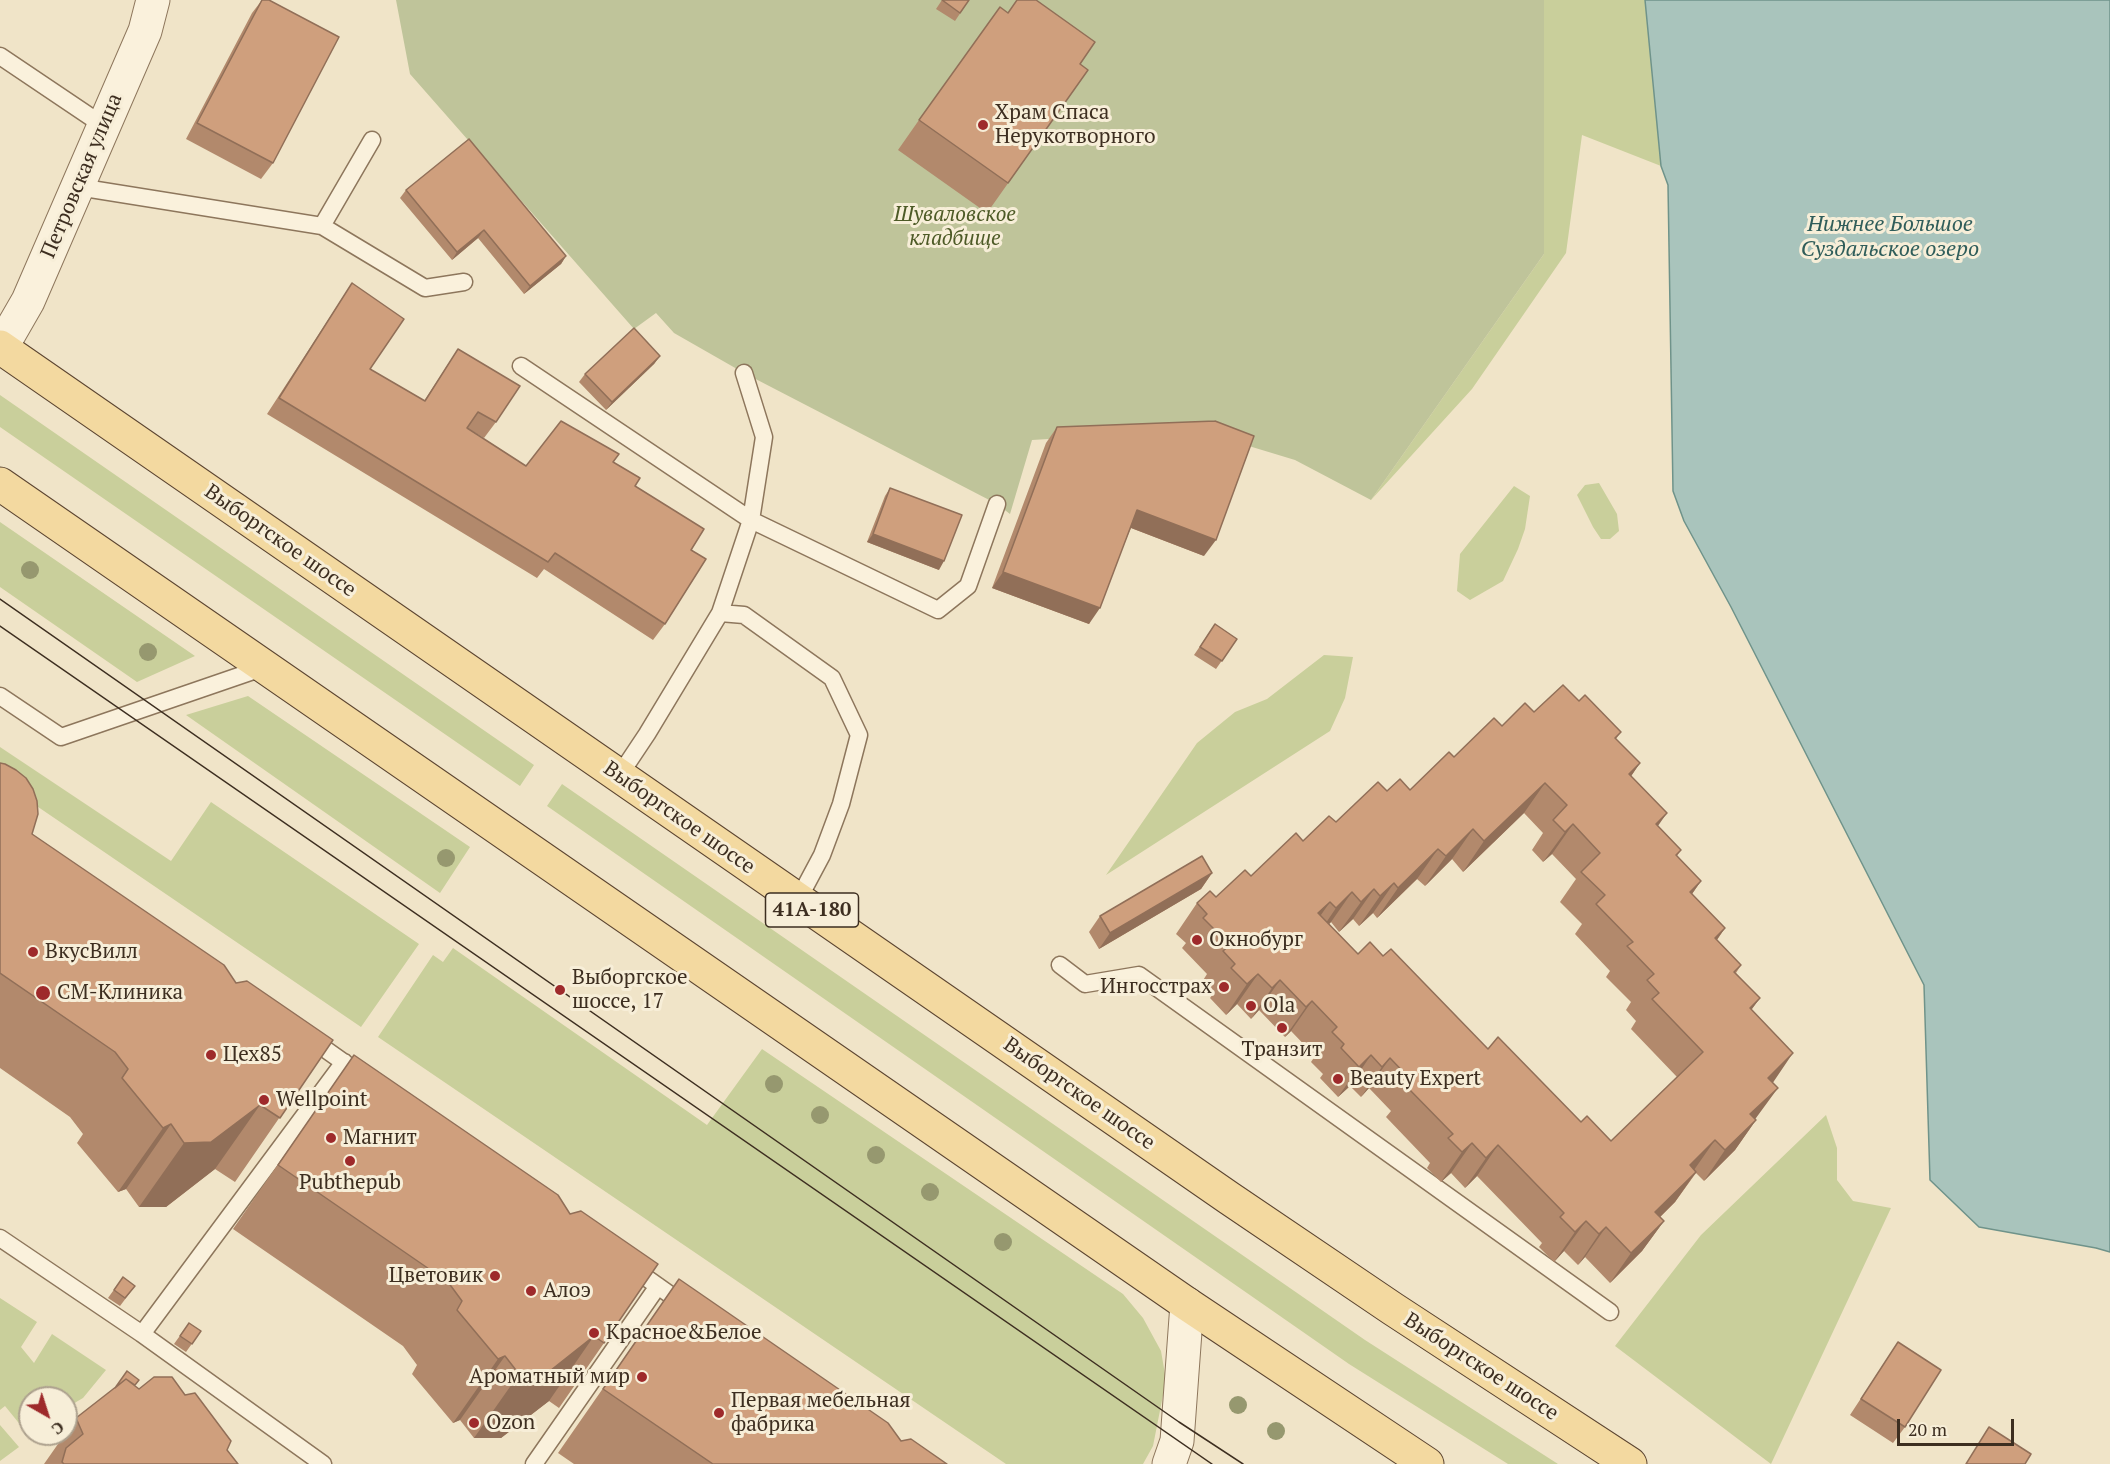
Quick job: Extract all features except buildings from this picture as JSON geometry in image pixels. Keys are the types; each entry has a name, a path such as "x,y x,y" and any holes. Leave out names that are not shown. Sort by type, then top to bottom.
{"main road":[{"name":"Выборгское шоссе","path":"1,347 1239,1205 1630,1464"},
{"path":"0,484 1187,1304 1427,1464"}],"street":[{"name":"Петровская улица","path":"1,347 28,300 78,187 145,31 153,0"},
{"path":"1169,1464 1178,1441 1187,1304"}],"lane":[{"path":"0,56 104,126"},
{"path":"322,226 372,140"},
{"path":"78,187 322,226 425,288 465,282"},
{"path":"521,366 751,520 938,610 968,586 997,504"},
{"path":"619,776 720,613 751,520 765,436 744,373"},
{"path":"720,613 744,615 832,678 859,735 841,804 822,855 798,900"},
{"path":"0,696 61,737 265,667"},
{"path":"1060,966 1085,984 1139,975 1610,1312"},
{"path":"298,1030 381,1089"},
{"path":"142,1334 344,1062"},
{"path":"0,1238 142,1334 323,1464"},
{"path":"622,1261 695,1312"},
{"path":"534,1464 658,1286"}],"green space":[{"name":"Шуваловское кладбище","path":"396,0 1544,0 1544,254 1371,500 1295,460 1196,430 1032,440 1010,514 997,504 744,373 674,333 656,313 634,329 410,74"},
{"path":"1544,0 1645,0 1661,166 1582,135 1566,253 1472,389 1371,500 1544,254"},
{"path":"0,395 534,765 520,786 0,427"},
{"path":"1599,483 1617,514 1619,531 1610,539 1601,539 1577,495 1585,485"},
{"path":"1514,486 1530,496 1525,529 1518,549 1503,581 1470,600 1457,591 1460,554"},
{"path":"0,522 195,656 137,682 0,587"},
{"path":"1324,655 1353,657 1345,698 1330,731 1106,875 1197,743 1235,712 1267,699"},
{"path":"248,696 470,847 440,893 186,715"},
{"path":"0,747 171,861 211,802 419,944 361,1027 0,781"},
{"path":"562,784 1365,1340 1558,1464 1508,1464 1349,1364 547,806"},
{"path":"453,948 707,1125 762,1049 1123,1294 1143,1318 1161,1351 1166,1380 1153,1446 1143,1464 1006,1464 378,1037 433,955 443,962"},
{"path":"1826,1115 1837,1148 1837,1180 1853,1201 1891,1208 1771,1464 1615,1346 1701,1235"},
{"path":"0,1298 37,1322 21,1347 34,1363 52,1334 106,1370 78,1401 78,1386 18,1386 18,1422 5,1406 0,1410"},
{"path":"0,1425 19,1447 0,1461"}],"water":[{"name":"Нижнее Большое Суздальское озеро","path":"1645,0 2110,0 2110,1252 1979,1227 1930,1180 1924,985 1731,607 1684,521 1673,491 1668,185 1661,166"}],"tram line":[{"path":"0,599 1179,1422 1243,1464"},
{"path":"0,626 1212,1464"}],"place":[{"name":"Храм Спаса Нерукотворного","path":"983,125"},
{"name":"Окнобург","path":"1197,940"},
{"name":"ВкусВилл","path":"33,952"},
{"name":"Ингосстрах","path":"1224,987"},
{"name":"Выборгское шоссе, 17","path":"560,990"},
{"name":"СМ-Клиника","path":"43,993"},
{"name":"Ola","path":"1251,1006"},
{"name":"Транзит","path":"1282,1028"},
{"name":"Цех85","path":"211,1055"},
{"name":"Beauty Expert","path":"1338,1079"},
{"name":"Wellpoint","path":"264,1100"},
{"name":"Магнит","path":"331,1138"},
{"name":"Pubthepub","path":"350,1161"},
{"name":"Цветовик","path":"495,1276"},
{"name":"Алоэ","path":"531,1291"},
{"name":"Красное&Белое","path":"594,1333"},
{"name":"Ароматный мир","path":"642,1377"},
{"name":"Первая мебельная фабрика","path":"719,1413"},
{"name":"Ozon","path":"474,1423"}]}
